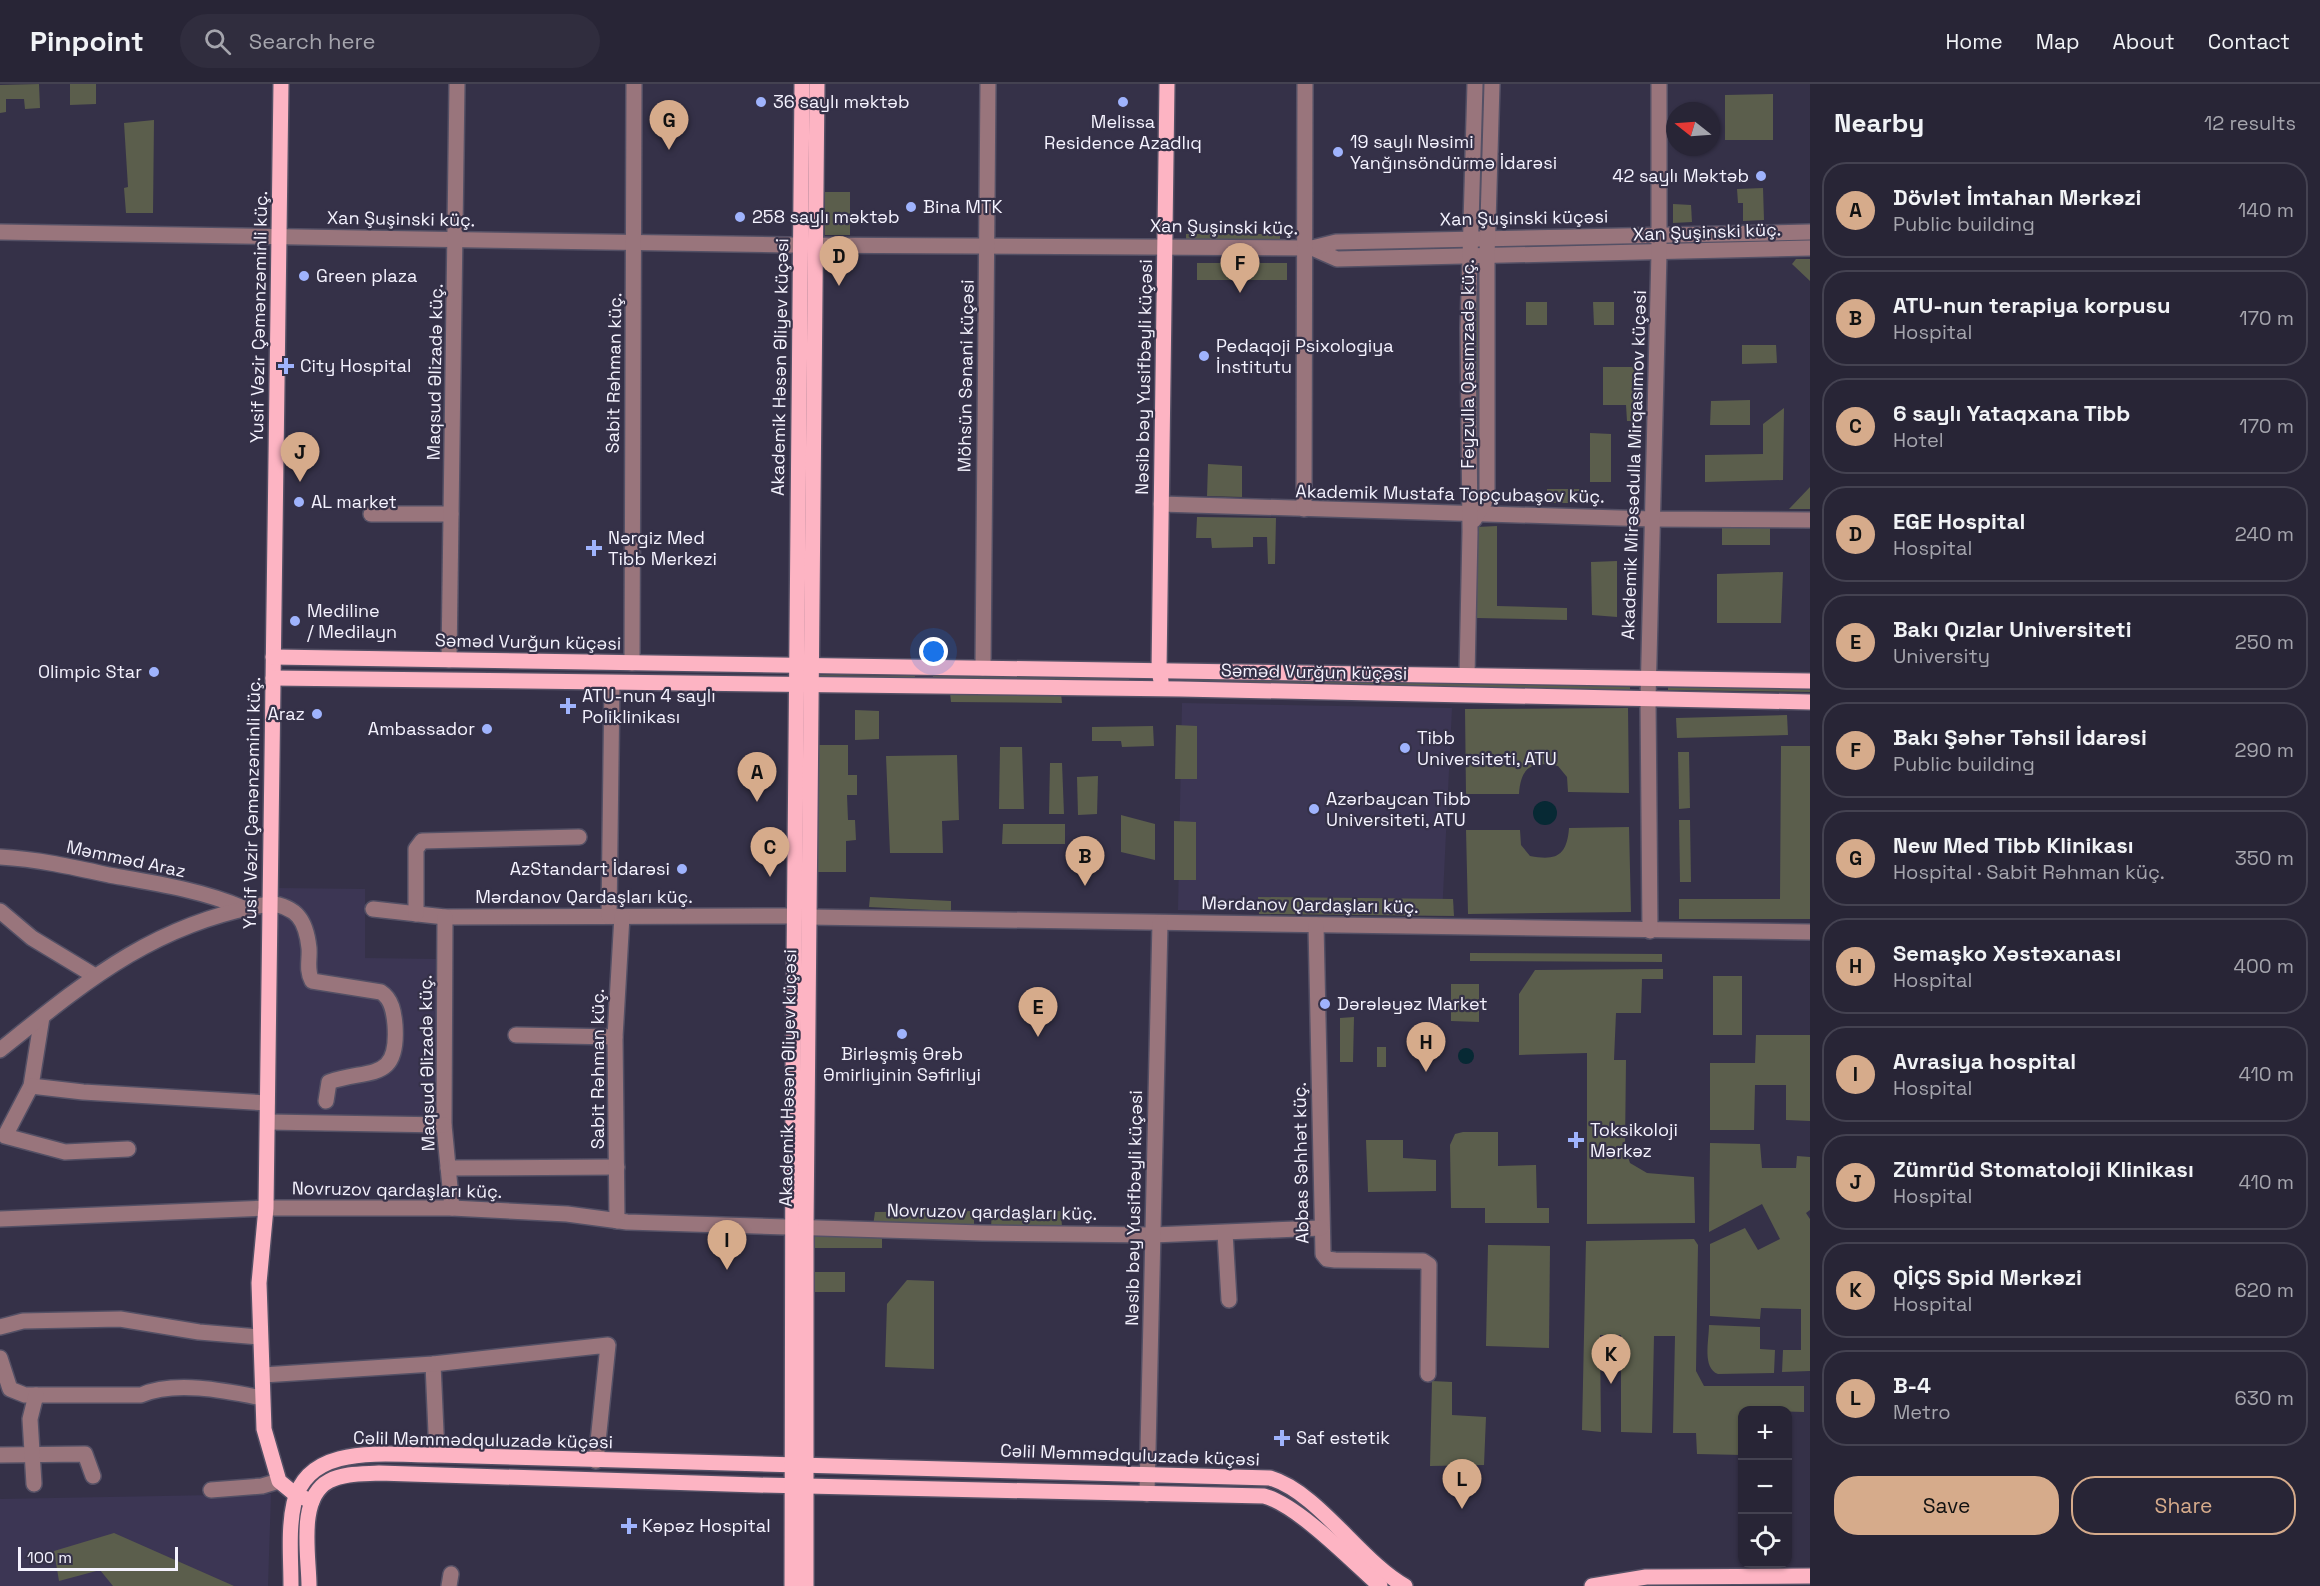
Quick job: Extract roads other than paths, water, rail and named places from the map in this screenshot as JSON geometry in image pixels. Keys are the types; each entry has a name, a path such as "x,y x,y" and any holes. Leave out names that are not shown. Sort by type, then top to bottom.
{"main road":[{"name":"Yusif Vəzir Çəmənzəminli küç.","path":"279,1481 264,1429 259,1283 266,1208 268,1122 281,84"},
{"name":"Akademik Həsən Əliyev küçəsi","path":"802,84 808,244"},
{"name":"Akademik Həsən Əliyev küçəsi","path":"802,1492 799,1228 802,665 808,244 817,84"},
{"name":"Nəsib bəy Yusifbəyli küçəsi","path":"1159,671 1167,84"},
{"name":"Səməd Vurğun küçəsi","path":"273,657 1810,681"},
{"path":"926,667 926,687"},
{"path":"1159,671 1164,685 1173,689"},
{"name":"Səməd Vurğun küçəsi","path":"273,678 612,683 802,690 926,687 1173,689 1810,702"},
{"name":"Cəlil Məmmədquluzadə küçəsi","path":"291,1586 291,1518 296,1495 305,1479 315,1469 345,1457 437,1455 776,1465 802,1462 1261,1477 1283,1483 1305,1498 1405,1586"},
{"path":"503,1477 504,1458"},
{"name":"Cəlil Məmmədquluzadə küçəsi","path":"312,1501 328,1482 346,1475 379,1473 775,1486 802,1492 1241,1495 1274,1499 1293,1511 1380,1586"},
{"path":"279,1481 296,1495 312,1501 309,1523 309,1586"},
{"path":"1274,1499 1283,1483"},
{"path":"792,1586 802,1492"},
{"path":"802,1492 806,1586"},
{"path":"1592,1586 1646,1577 1810,1576"}],"street":[{"name":"Maqsud Əlizadə küç.","path":"449,660 457,240 457,84"},
{"name":"Sabit Rəhman küç.","path":"632,663 634,84"},
{"name":"Möhsün Sənani küçəsi","path":"984,668 988,84"},
{"path":"1304,509 1308,248 1305,84"},
{"name":"Feyzulla Qasımzadə küç.","path":"1473,517 1487,498 1487,257 1479,238 1475,84"},
{"name":"Feyzulla Qasımzadə küç.","path":"1467,675 1473,517 1470,258 1479,238 1492,84"},
{"path":"1659,84 1659,234"},
{"name":"Xan Şuşinski küç.","path":"0,232 457,240 1308,248 1337,259 1470,258 1810,248"},
{"name":"Xan Şuşinski küçəsi","path":"1308,248 1336,242 1810,232"},
{"name":"Akademik Mirəsədulla Mirqasımov küçəsi","path":"1648,699 1659,234"},
{"name":"Akademik Mustafa Topçubaşov küç.","path":"1161,504 1473,517 1810,520"},
{"path":"370,514 451,514"},
{"name":"Sabit Rəhman küç.","path":"612,683 618,1221"},
{"path":"1648,699 1650,931"},
{"path":"416,914 416,849 422,841 579,837"},
{"name":"Məmməd Araz","path":"0,857 25,858 139,880 219,898 243,908"},
{"path":"0,1050 95,976 160,936 243,908 269,904 290,907 298,915 309,947 308,972 312,981 381,992 388,999 394,1015 396,1050 392,1060 382,1068 329,1082 326,1101"},
{"name":"Mərdanov Qardaşları küç.","path":"373,909 445,917 802,916 993,921 1810,932"},
{"path":"0,910 32,938 95,976"},
{"name":"Maqsud Əlizadə küç.","path":"445,917 444,1125 452,1208"},
{"name":"Nəsib bəy Yusifbəyli küçəsi","path":"1147,1494 1160,923"},
{"name":"Abbas Səhhət küç.","path":"1316,925 1323,1254 1327,1258 1423,1261 1429,1265 1428,1374"},
{"path":"42,1017 31,1086 3,1136 65,1152 128,1149"},
{"path":"516,1035 615,1036"},
{"path":"31,1086 83,1092 267,1103"},
{"path":"268,1122 444,1125"},
{"path":"448,1168 617,1167"},
{"name":"Novruzov qardaşları küç.","path":"0,1220 266,1208 452,1208 567,1214 618,1221 799,1228 1153,1235 1321,1228"},
{"path":"1225,1233 1229,1300"},
{"path":"0,1327 23,1321 120,1319 199,1332 260,1337"},
{"path":"263,1375 434,1364 608,1345 596,1461"},
{"path":"0,1358 10,1389 14,1393 141,1395 154,1390 216,1389 262,1398"},
{"path":"434,1364 437,1455"},
{"path":"34,1484 30,1419 36,1395"},
{"path":"0,1455 85,1454 93,1476"},
{"path":"211,1490 262,1486 279,1481"}],"water":[{"path":"1545,801 1554,804 1557,813 1554,822 1545,825 1536,822 1533,813 1536,804"},
{"path":"1463,1048 1469,1048 1474,1056 1472,1062 1463,1064 1458,1059 1458,1053"}],"place":[{"name":"36 saylı məktəb","path":"761,102"},
{"name":"Melissa Residence Azadlıq","path":"1123,102"},
{"name":"New Med Tibb Klinikası","path":"669,150"},
{"name":"19 saylı Nəsimi Yanğınsöndürmə İdarəsi","path":"1338,152"},
{"name":"42 saylı Məktəb","path":"1761,176"},
{"name":"Bina MTK","path":"911,207"},
{"name":"258 saylı məktəb","path":"740,217"},
{"name":"Green plaza","path":"304,276"},
{"name":"EGE Hospital","path":"839,286"},
{"name":"Bakı Şəhər Təhsil İdarəsi","path":"1240,293"},
{"name":"Pedaqoji Psixologiya İnstitutu","path":"1204,356"},
{"name":"City Hospital","path":"286,366"},
{"name":"Zümrüd Stomatoloji Klinikası","path":"300,482"},
{"name":"AL market","path":"299,502"},
{"name":"Nərgiz Med Tibb Merkezi","path":"594,548"},
{"name":"Mediline / Medilayn","path":"295,621"},
{"name":"Olimpic Star","path":"154,672"},
{"name":"ATU-nun 4 saylı Poliklinikası","path":"568,706"},
{"name":"Araz","path":"317,714"},
{"name":"Ambassador","path":"487,729"},
{"name":"Tibb Universiteti, ATU","path":"1405,748"},
{"name":"Dövlət İmtahan Mərkəzi","path":"757,802"},
{"name":"Azərbaycan Tibb Universiteti, ATU","path":"1314,809"},
{"name":"AzStandart İdarəsi","path":"682,869"},
{"name":"6 saylı Yataqxana Tibb","path":"770,877"},
{"name":"ATU-nun terapiya korpusu","path":"1085,886"},
{"name":"Dərələyəz Market","path":"1325,1004"},
{"name":"Birləşmiş Ərəb Əmirliyinin Səfirliyi","path":"902,1034"},
{"name":"Bakı Qızlar Universiteti","path":"1038,1037"},
{"name":"Semaşko Xəstəxanası","path":"1426,1072"},
{"name":"Toksikoloji Mərkəz","path":"1576,1140"},
{"name":"Avrasiya hospital","path":"727,1270"},
{"name":"QİÇS Spid Mərkəzi","path":"1611,1384"},
{"name":"Saf estetik","path":"1282,1438"},
{"name":"B-4","path":"1462,1509"},
{"name":"Kəpəz Hospital","path":"629,1526"}]}
